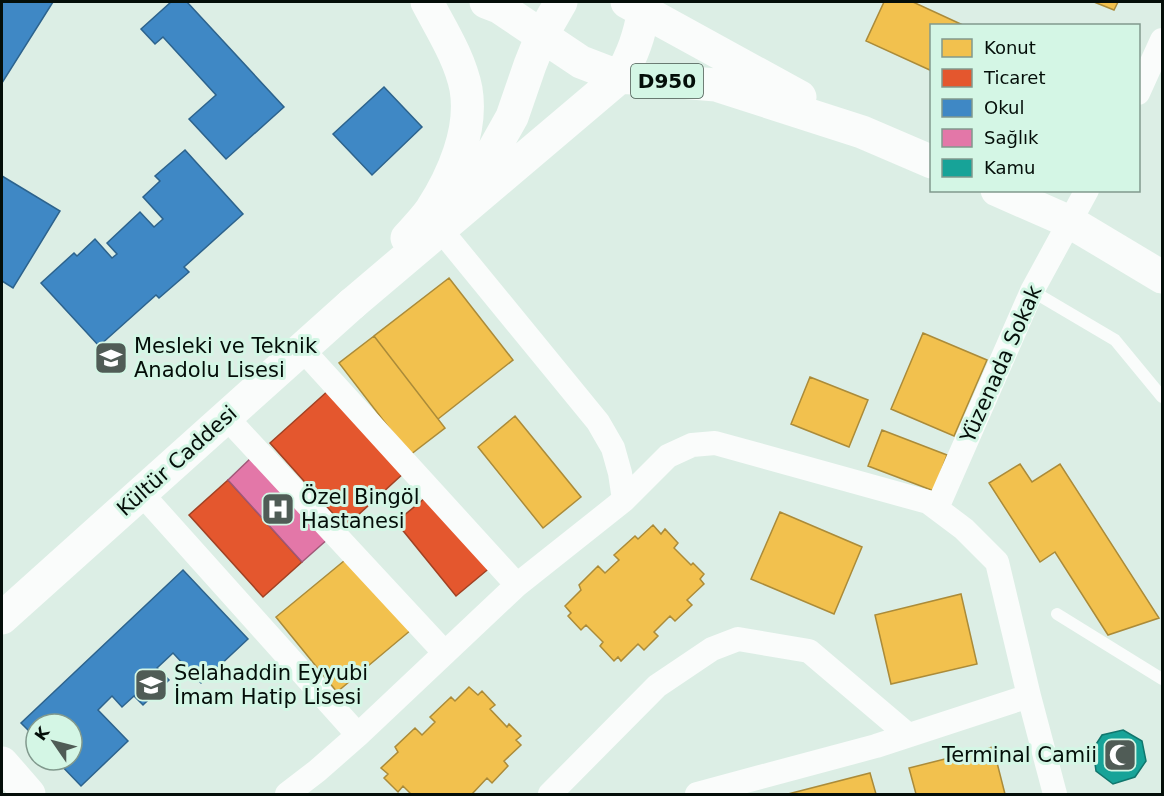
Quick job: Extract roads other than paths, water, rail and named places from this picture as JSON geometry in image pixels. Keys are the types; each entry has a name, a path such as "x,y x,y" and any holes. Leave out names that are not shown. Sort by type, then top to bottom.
{"main road":[{"path":"352,304 430,211 448,178 464,138 468,111 466,88 459,65 427,2"},
{"name":"D950","path":"486,2 499,7 581,62 620,77 716,85 861,132 930,161"},
{"path":"352,304 463,189 489,158 512,117 542,35 561,2"},
{"path":"352,304 620,77 633,54 639,37 641,4"},
{"name":"D950","path":"641,4 861,132"},
{"path":"1002,192 1070,222 1162,277"},
{"name":"Kültür Caddesi","path":"2,618 352,304"},
{"path":"2,763 29,795"}],"street":[{"path":"1140,89 1162,40"},
{"name":"Yüzenada Sokak","path":"937,508 1032,291 1086,192"},
{"path":"440,229 598,422 613,448 624,500"},
{"path":"302,349 517,585"},
{"path":"226,417 445,653"},
{"path":"287,795 358,735 517,585 624,500 668,456 692,446 715,443 928,502 964,529 997,562 1055,795"},
{"path":"141,493 358,735"},
{"path":"550,795 657,686 712,649 738,639 809,651 908,735"},
{"path":"697,795 876,746 1029,696"}],"lane":[{"path":"1032,291 1115,340 1162,397"},
{"path":"1057,614 1162,679"}],"place":[{"name":"Mesleki ve Teknik Anadolu Lisesi","path":"111,358"},
{"name":"Özel Bingöl Hastanesi","path":"278,509"},
{"name":"Selahaddin Eyyubi İmam Hatip Lisesi","path":"151,685"},
{"name":"Terminal Camii","path":"1120,755"}]}
